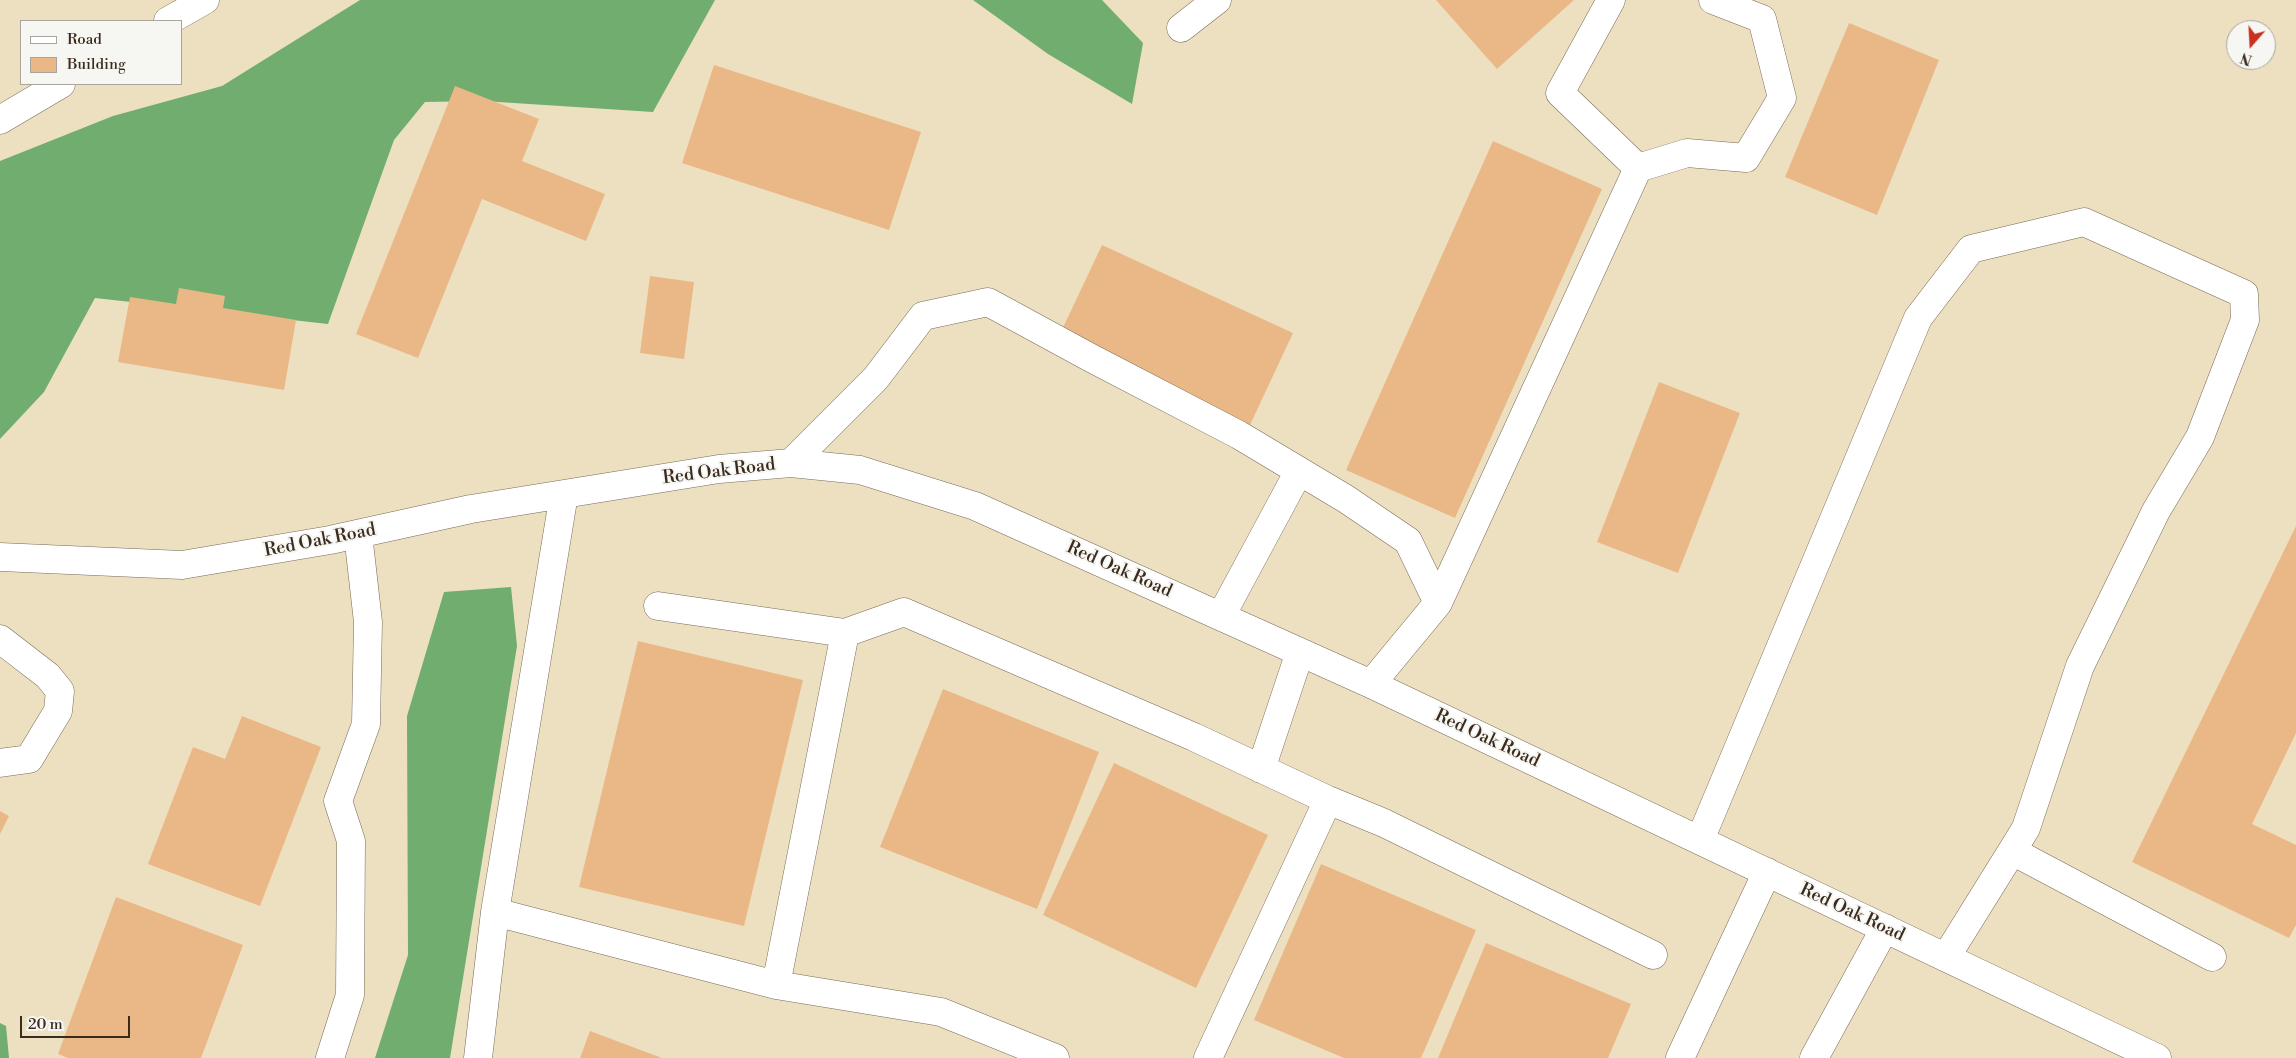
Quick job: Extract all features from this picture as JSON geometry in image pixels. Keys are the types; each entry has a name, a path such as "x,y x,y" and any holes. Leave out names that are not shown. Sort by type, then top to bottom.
{"street":[{"path":"170,20 205,0"},
{"path":"1181,28 1217,0"},
{"path":"1611,0 1560,93 1638,168"},
{"path":"1371,684 1438,603 1638,168 1687,153 1746,158 1782,98 1762,19 1713,0"},
{"path":"0,120 59,85"},
{"path":"1700,840 1918,318 1971,249 2084,222 2244,294 2246,320 2200,437 2156,511 2080,666 2026,828 1946,958"},
{"path":"790,463 876,378 923,316 988,302 1239,435 1346,499 1408,541 1438,603"},
{"name":"Red Oak Road","path":"0,557 182,565 358,534 471,510 719,469 790,463 860,470 975,506 1371,684 2157,1058"},
{"path":"1221,616 1299,471"},
{"path":"478,1058 495,912 564,494"},
{"path":"330,1058 350,995 351,841 338,801 366,724 368,622 358,534"},
{"path":"658,606 845,633 904,612 1194,737 1328,800 1384,823 1653,955"},
{"path":"776,984 845,633"},
{"path":"0,640 48,676 60,691 58,711 29,759 0,763"},
{"path":"1261,769 1300,652"},
{"path":"1208,1058 1328,800"},
{"path":"2012,851 2212,957"},
{"path":"1680,1058 1766,872"},
{"path":"495,912 776,984 941,1012 1055,1058"},
{"path":"1814,1058 1885,928"}],"green space":[{"path":"360,0 715,0 653,112 483,101 425,102 394,140 328,324 95,298 44,392 0,439 0,161 113,116 222,86"},
{"path":"973,0 1102,0 1143,43 1132,104 1048,54"},
{"path":"511,587 517,646 450,1058 375,1058 408,955 407,716 444,592"},
{"path":"0,1023 6,1026 9,1058 0,1058"}],"building":[{"path":"1436,0 1574,0 1497,69"},
{"path":"1849,23 1939,60 1877,215 1785,177"},
{"path":"714,65 921,132 889,230 682,163"},
{"path":"455,86 539,119 522,161 605,194 586,241 482,199 418,358 356,334"},
{"path":"1493,141 1602,189 1455,518 1346,470"},
{"path":"1102,245 1293,333 1250,425 1059,336"},
{"path":"650,276 694,282 684,359 640,353"},
{"path":"179,288 225,296 223,308 296,320 284,390 118,362 130,297 176,304"},
{"path":"1659,382 1740,413 1678,573 1597,542"},
{"path":"2296,526 2296,733 2252,824 2296,845 2296,925 2289,938 2132,862"},
{"path":"638,641 803,680 744,926 579,887"},
{"path":"943,689 1099,752 1037,909 880,847"},
{"path":"242,716 321,747 260,906 148,864 193,747 225,759"},
{"path":"1114,763 1268,835 1196,988 1043,915"},
{"path":"0,811 9,816 0,834"},
{"path":"1321,864 1476,930 1421,1058 1344,1058 1254,1020"},
{"path":"116,897 243,945 201,1058 68,1058 58,1054"},
{"path":"1486,943 1631,1004 1608,1058 1438,1058"},
{"path":"590,1031 662,1058 580,1058"}]}
